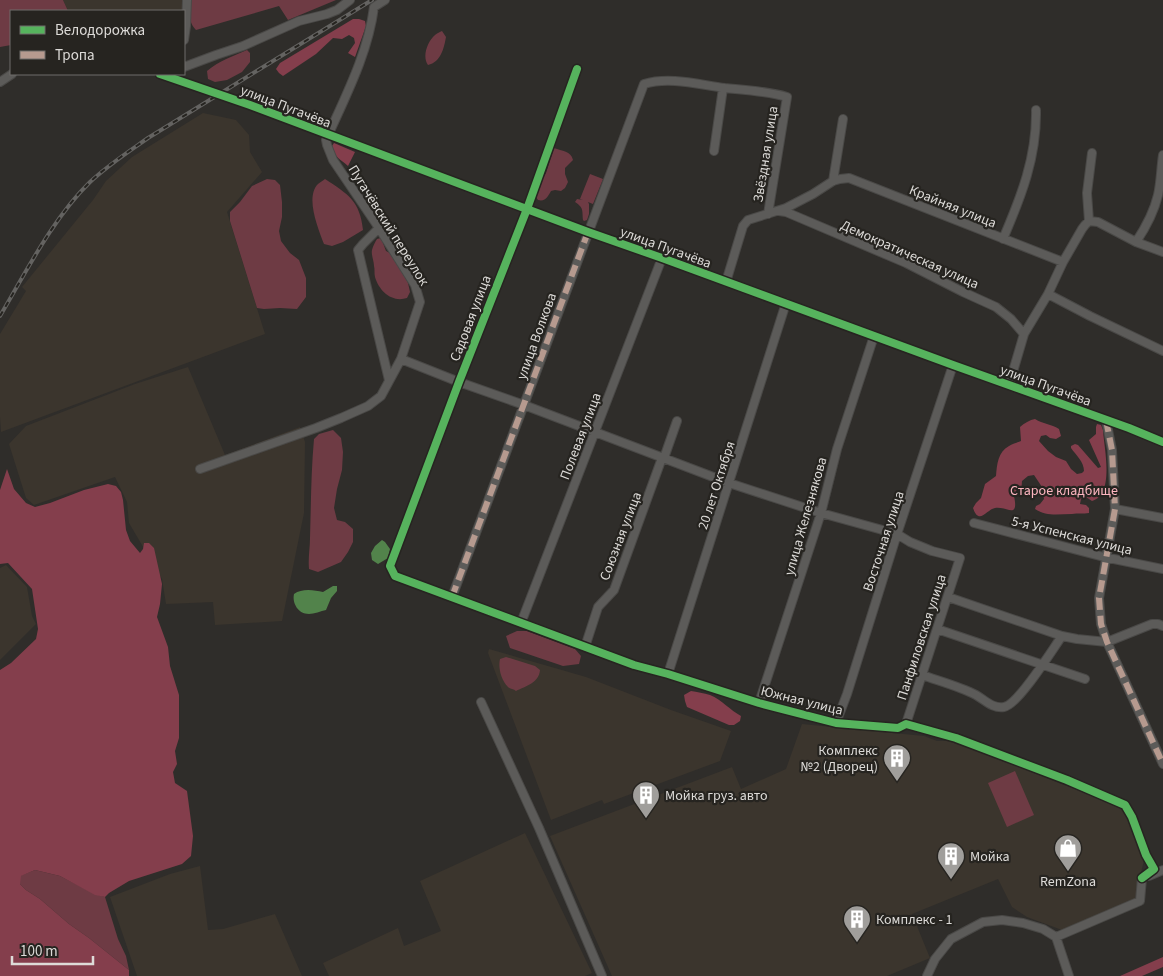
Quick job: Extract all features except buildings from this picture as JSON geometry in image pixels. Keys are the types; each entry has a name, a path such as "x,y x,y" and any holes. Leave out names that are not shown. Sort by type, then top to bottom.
{"street":[{"path":"185,33 187,0"},
{"path":"185,68 243,46 299,21 328,14 350,0"},
{"path":"328,135 359,64 374,7 385,0"},
{"name":"Садовая улица","path":"395,576 390,566 577,70"},
{"path":"0,82 10,75"},
{"name":"улица Пугачёва","path":"178,77 588,232 1163,442"},
{"name":"улица Волкова","path":"452,597 644,84 669,81 723,88"},
{"path":"714,151 723,88"},
{"name":"Звёздная улица","path":"723,88 774,94 787,98 768,214"},
{"path":"1003,239 1026,183 1035,136 1036,110"},
{"path":"726,282 743,226 748,220 786,208 833,181 843,119"},
{"name":"Пугачёвский переулок","path":"200,469 341,418 368,406 381,396 400,358 420,302 415,285 333,160 326,140 328,135"},
{"path":"1089,221 1087,193 1092,153"},
{"path":"1136,242 1148,224 1155,208 1159,193 1163,155"},
{"name":"Крайняя улица","path":"833,181 849,178 1063,262"},
{"name":"Демократическая улица","path":"777,211 786,212 906,263 996,307 1011,319 1024,334"},
{"path":"1009,385 1024,334 1048,294 1063,262 1085,224 1089,221 1098,222 1136,242 1163,252"},
{"path":"379,228 358,250 389,380"},
{"name":"Полевая улица","path":"521,623 662,258"},
{"path":"1048,294 1163,351"},
{"name":"20 лет Октября","path":"668,674 786,303"},
{"name":"улица Железнякова","path":"759,704 821,513 837,450 874,336"},
{"path":"400,358 458,382 524,404 729,484 821,513 897,534"},
{"name":"Восточная улица","path":"836,723 848,694 897,534 953,365"},
{"name":"Союзная улица","path":"585,647 598,607 614,590 677,420"},
{"path":"1106,420 1112,450 1115,509 1099,598 1100,624 1163,764"},
{"path":"1115,509 1163,518"},
{"name":"5-я Успенская улица","path":"974,523 1106,558 1163,569"},
{"name":"Панфиловская улица","path":"897,534 910,542 932,551 960,558 906,724"},
{"name":"Южная улица","path":"395,576 634,665 668,674 759,704 836,723 898,728 906,724 956,738 1067,780 1125,805 1132,817 1146,855 1154,869 1142,878"},
{"path":"948,597 1062,636 1077,639 1107,642 1152,624 1163,626"},
{"path":"937,628 1085,679"},
{"path":"922,675 976,695 997,707 1005,707 1010,705 1022,693 1062,636"},
{"path":"480,702 539,828 600,975"},
{"path":"1056,937 1140,901 1142,878 1163,870"},
{"path":"927,976 935,959 951,939 983,922 1002,920 1023,923 1043,929 1056,937 1069,976"}],"shaded area":[{"path":"0,0 63,0 68,10 10,10 10,45 0,47"},
{"path":"63,0 185,0 184,10 68,10"},
{"path":"189,0 336,0 288,20 279,6 196,30 190,16"},
{"path":"442,31 446,37 443,50 436,61 428,65 425,54 428,45 435,35"},
{"path":"247,50 250,53 250,62 242,72 227,80 215,82 208,79 207,71 212,67"},
{"path":"203,113 236,120 249,135 250,152 262,172 227,212 265,334 1,432 0,334 26,291 22,287 93,200 106,181 132,157"},
{"path":"554,148 566,152 572,157 573,160 565,168 568,182 561,191 551,191 548,197 538,200 536,197 539,185 546,173"},
{"path":"590,174 603,179 593,204 588,202 589,214 587,220 584,221 581,208 575,202 577,199 583,200 580,199"},
{"path":"267,179 275,180 280,185 282,217 279,231 281,241 290,253 299,260 306,278 306,297 297,309 257,308 230,221 230,212 252,186"},
{"path":"325,179 352,199 359,212 363,230 332,246 324,244 316,221 313,204 314,190"},
{"path":"381,238 386,251 392,254 408,283 410,292 407,298 396,299 387,295 377,282 372,252 377,239"},
{"path":"188,367 225,455 300,427 305,442 304,513 282,621 215,625 213,602 166,604 162,579 129,523 127,502 115,477 34,505 26,498 9,444 26,426 135,384"},
{"path":"333,430 341,438 343,452 342,470 334,508 337,520 345,522 353,529 353,542 341,562 318,572 309,569 314,439 319,434"},
{"path":"382,540 390,549 388,558 378,564 372,560 371,553"},
{"path":"6,565 27,587 32,616 36,624 0,660 0,568"},
{"path":"333,586 337,586 337,591 331,598 326,610 305,614 295,604 294,594 297,592 308,590 323,592"},
{"path":"517,631 527,631 575,649 581,656 579,664 563,666 510,648 506,636"},
{"path":"489,649 586,677 731,731 720,761 604,804 602,800 551,820 488,653"},
{"path":"506,657 535,666 540,670 535,681 516,691 509,688 502,677 499,666 500,659"},
{"path":"802,724 924,736 937,741 953,741 1123,808 1144,860 1135,899 1062,930 1027,917 1012,907 998,879 912,914 930,958 887,976 612,976 550,836 732,767 741,789 786,769"},
{"path":"1015,771 1034,815 1007,827 988,783"},
{"path":"525,833 592,973 585,976 329,976 323,963 398,928 404,946 441,931 420,881"},
{"path":"200,866 208,930 223,929 275,914 302,976 137,976 110,897 170,874"},
{"path":"35,870 60,876 95,894 105,897 118,939 126,956 129,970 20,884 20,876"}],"green space":[{"path":"353,19 365,21 366,26 355,57 348,53 355,43 354,38 349,35 342,39 333,38 316,54 283,76 276,69 280,63"},
{"path":"334,143 355,152 348,166 338,158 332,146"},
{"name":"Старое кладбище","path":"1035,419 1059,429 1061,436 1056,439 1046,435 1041,436 1039,441 1056,457 1066,461 1077,474 1082,473 1084,468 1071,448 1075,444 1098,468 1101,467 1089,440 1096,434 1097,424 1101,425 1106,459 1104,489 1099,497 1092,501 1086,497 1081,499 1080,504 1086,505 1089,508 1089,513 1049,514 1035,509 1044,499 1042,487 1034,475 1028,476 1022,481 1021,495 1014,496 1015,508 1013,510 995,508 978,516 973,508 981,498 985,484 996,476 1000,455 1012,444 1021,441 1020,427"},
{"path":"7,469 14,489 26,503 35,507 84,490 108,484 116,486 121,492 126,530 130,541 140,553 144,543 149,543 154,548 162,584 157,617 168,647 170,666 179,695 179,738 175,751 177,764 173,772 175,783 187,791 193,836 191,856 182,864 129,881 105,897 95,895 60,876 35,870 21,876 20,884 129,970 129,976 0,976 0,670 11,663 36,639 38,629 32,589 8,563 0,564 0,490"},
{"path":"691,691 710,695 741,716 740,721 734,725 729,725 687,707 684,695"},
{"path":"1163,957 1163,967 1142,976 1120,976"}],"railway":[{"path":"0,316 52,229 77,196 97,176 148,138 372,0"}],"marked path":[{"path":"452,597 588,232"},
{"path":"1106,420 1112,450 1115,509 1099,598 1101,624 1107,642 1163,764"}],"cycle path":[{"path":"577,69 527,209 459,382 390,566 395,576 634,665 759,703 836,723 898,728 906,724 956,738 1067,780 1125,805 1132,817 1146,855 1154,869 1142,878"},
{"path":"163,75 250,105 588,232 1163,442"}],"place":[{"name":"Комплекс №2 (Дворец)","path":"897,782"},
{"name":"Мойка груз. авто","path":"646,819"},
{"name":"RemZona","path":"1068,872"},
{"name":"Мойка","path":"951,880"},
{"name":"Комплекс - 1","path":"857,943"}]}
